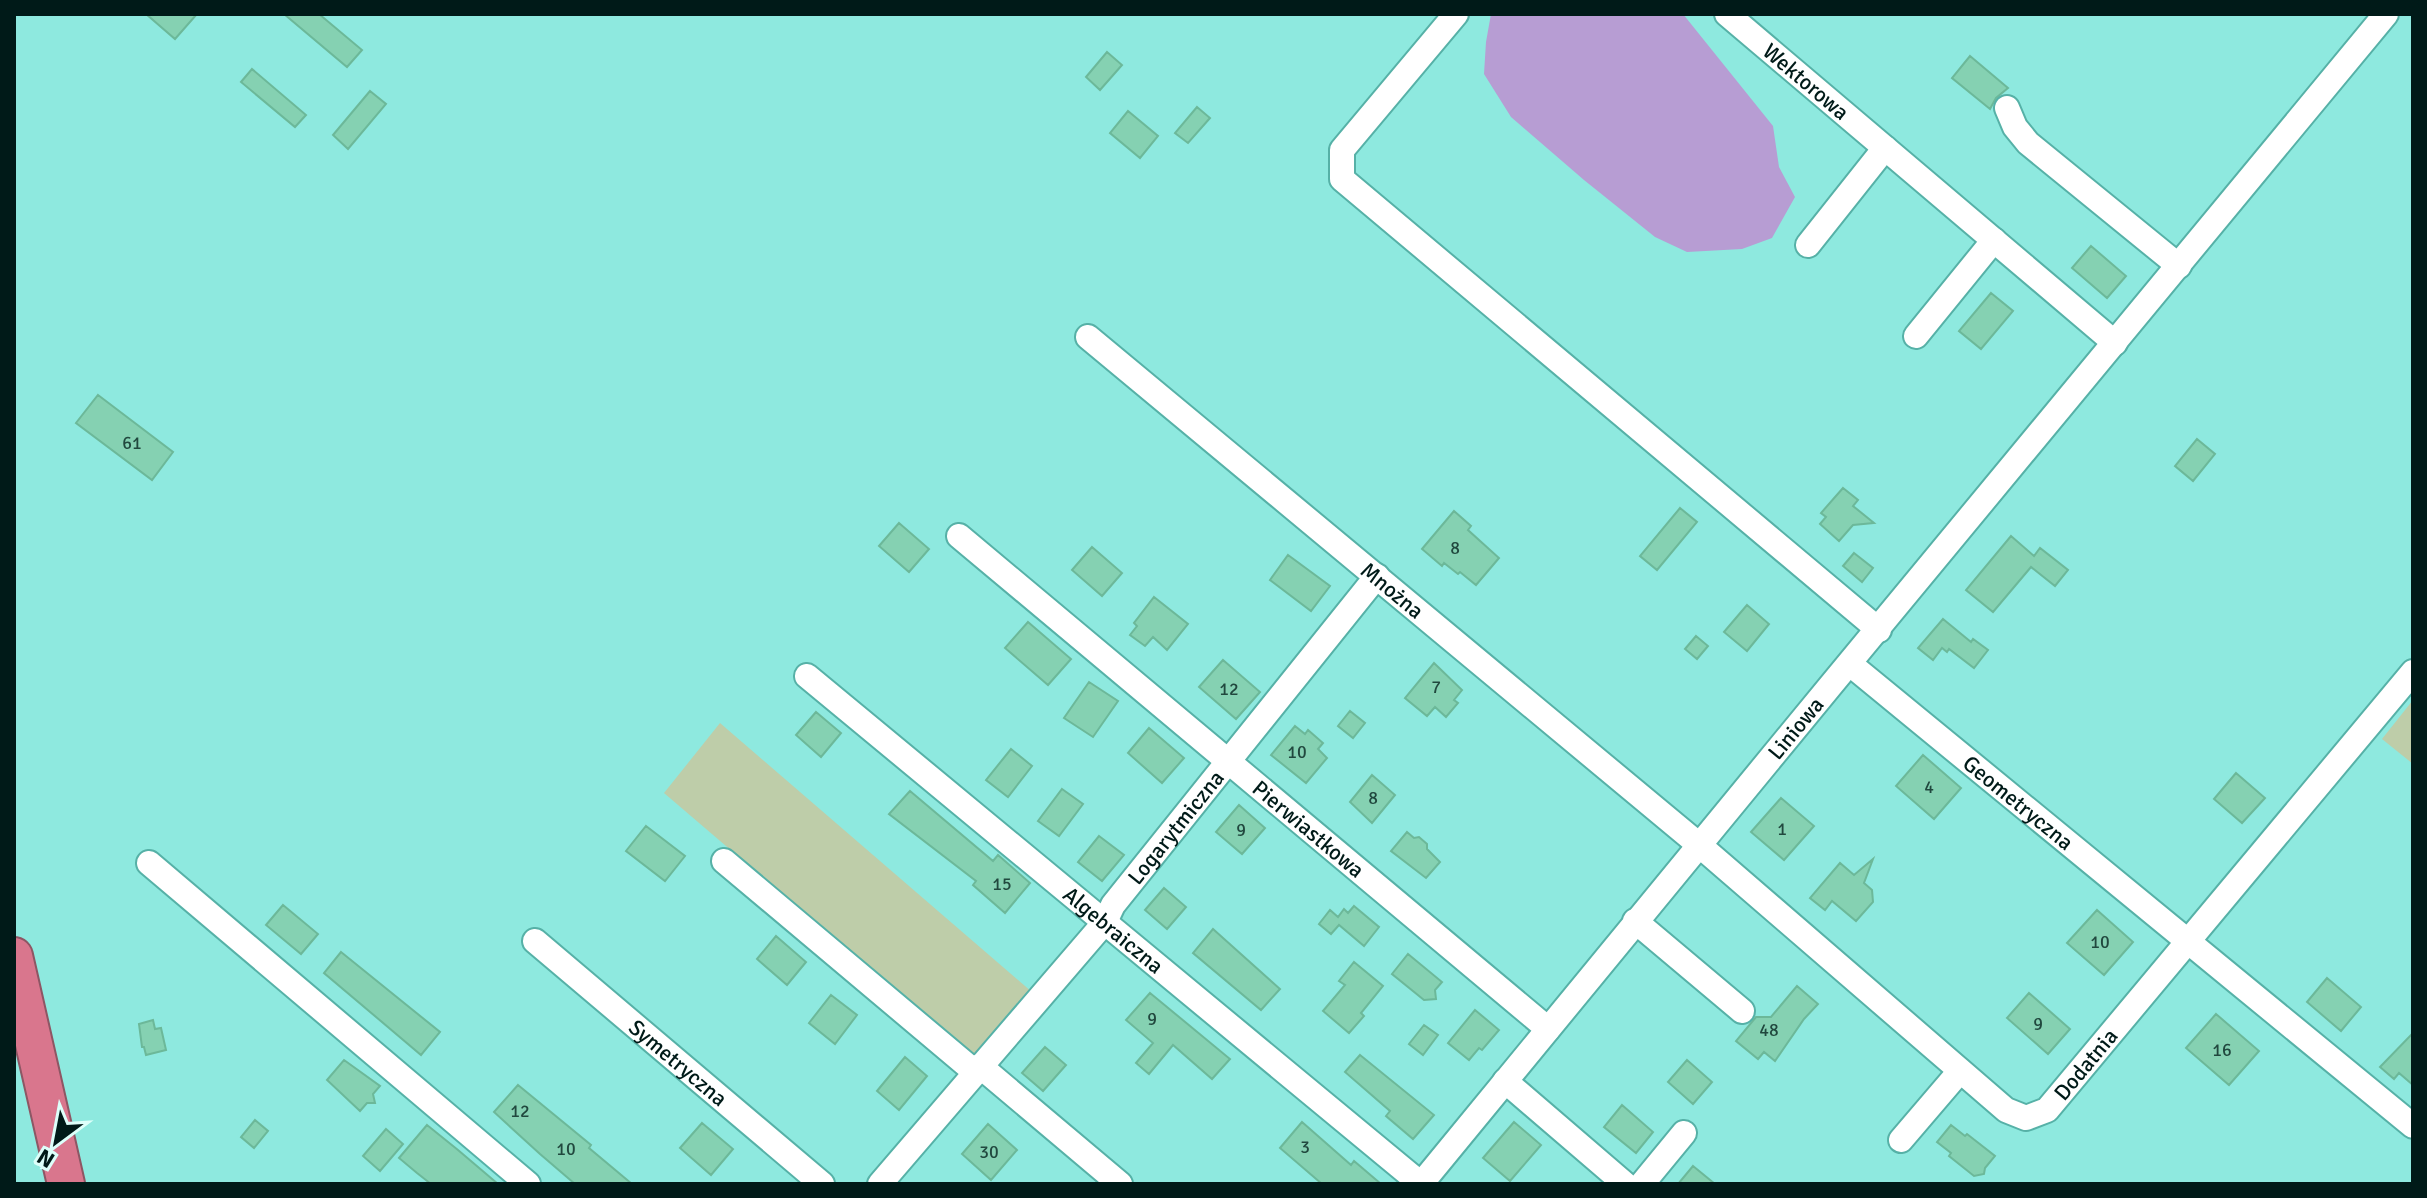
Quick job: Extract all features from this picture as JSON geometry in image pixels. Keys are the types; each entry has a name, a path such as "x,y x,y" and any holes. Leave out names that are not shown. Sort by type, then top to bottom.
{"highway":[{"path":"14,956 66,1184"}],"street":[{"path":"1456,14 1342,150 1342,179 1879,630"},
{"name":"Wektorowa","path":"1727,14 2115,343"},
{"name":"Liniowa","path":"1421,1184 1698,844 1879,630 2386,14"},
{"path":"2007,108 2015,127 2028,143 2175,270"},
{"path":"1808,245 1885,148"},
{"path":"1916,336 1994,240"},
{"name":"Mnożna","path":"1088,337 1698,844"},
{"name":"Pierwiastkowa","path":"959,536 1548,1029"},
{"name":"Logarytmiczna","path":"880,1184 1105,922 1113,905 1377,576"},
{"name":"Geometryczna","path":"1850,664 2413,1126"},
{"name":"Dodatnia","path":"1698,844 2006,1110 2026,1118 2047,1110 2413,672"},
{"name":"Algebraiczna","path":"807,676 1421,1184"},
{"path":"724,861 1120,1184"},
{"path":"149,863 528,1184"},
{"path":"1635,921 1742,1011"},
{"name":"Symetryczna","path":"535,941 822,1184"},
{"path":"1901,1140 1960,1071"},
{"path":"1505,1081 1625,1184"},
{"path":"1642,1184 1684,1133"}],"green space":[{"path":"2413,700 2413,764 2382,739"},
{"path":"720,723 1032,992 975,1059 664,793"}],"shaded area":[{"path":"1491,14 1683,14 1773,126 1779,167 1795,197 1772,238 1742,249 1687,252 1655,237 1511,117 1484,74"}],"building":[{"path":"146,14 197,14 175,39"},
{"path":"284,14 319,14 362,50 347,67"},
{"path":"1107,52 1122,65 1100,90 1086,77"},
{"path":"1970,56 2008,88 1996,98 1990,109 1952,78"},
{"path":"252,69 306,115 295,127 241,82"},
{"path":"370,91 386,104 348,149 333,135"},
{"path":"1197,107 1210,118 1188,143 1175,133"},
{"path":"1128,111 1158,136 1140,158 1110,133"},
{"path":"2091,246 2126,276 2107,298 2072,268"},
{"path":"1991,293 2013,311 1981,349 1959,331"},
{"path":"98,395 173,452 152,480 76,423"},
{"path":"2197,439 2215,454 2193,481 2175,466"},
{"path":"1843,488 1858,500 1853,506 1874,523 1853,525 1839,541 1820,524 1826,517 1821,513"},
{"path":"1680,508 1697,522 1657,570 1640,556"},
{"path":"1454,511 1471,526 1468,530 1499,558 1476,585 1444,563 1442,566 1422,549"},
{"path":"899,523 929,549 909,572 879,546"},
{"path":"2011,536 2034,556 2040,548 2068,570 2055,586 2031,567 1993,612 1966,590"},
{"path":"1092,547 1122,573 1102,596 1072,570"},
{"path":"1854,553 1873,568 1862,582 1843,566"},
{"path":"1288,555 1330,586 1311,611 1270,580"},
{"path":"1154,597 1188,624 1167,650 1153,637 1145,646 1130,635 1137,626 1134,623"},
{"path":"1747,605 1769,624 1747,651 1724,632"},
{"path":"1943,619 1971,642 1973,639 1988,650 1974,668 1949,649 1947,652 1942,648 1933,660 1918,648"},
{"path":"1028,622 1071,659 1048,685 1005,648"},
{"path":"1696,636 1708,646 1697,659 1685,649"},
{"path":"1223,660 1260,692 1236,719 1199,687"},
{"path":"1434,663 1462,690 1454,700 1458,703 1446,717 1435,707 1427,716 1405,698"},
{"path":"1089,682 1118,701 1093,737 1064,718"},
{"path":"1350,711 1365,723 1353,738 1338,726"},
{"path":"816,712 841,733 821,757 796,735"},
{"path":"1295,726 1305,734 1308,730 1323,743 1318,749 1327,758 1306,783 1271,755"},
{"path":"1149,728 1184,758 1162,783 1128,753"},
{"path":"1011,749 1032,766 1008,797 986,780"},
{"path":"1923,755 1961,788 1934,819 1896,786"},
{"path":"2236,773 2265,798 2242,823 2214,799"},
{"path":"1372,775 1395,795 1372,823 1350,802"},
{"path":"1062,789 1083,804 1059,836 1038,821"},
{"path":"910,791 993,861 998,855 1030,883 1005,913 973,885 976,881 889,814"},
{"path":"1781,798 1814,826 1784,860 1751,832"},
{"path":"1239,805 1265,828 1242,854 1216,832"},
{"path":"646,826 685,856 665,881 626,851"},
{"path":"1407,832 1427,844 1427,849 1440,862 1426,878 1391,851"},
{"path":"1099,836 1124,855 1102,881 1078,862"},
{"path":"1873,859 1864,883 1872,890 1873,902 1856,921 1832,901 1825,910 1810,898 1840,863 1854,875"},
{"path":"1164,888 1186,907 1167,929 1145,910"},
{"path":"283,905 318,934 301,954 266,925"},
{"path":"1354,906 1379,927 1364,946 1339,925 1331,934 1319,924 1330,910 1338,917 1344,909 1348,913"},
{"path":"2097,910 2133,942 2104,975 2067,943"},
{"path":"1213,929 1280,989 1261,1010 1193,953"},
{"path":"776,936 806,962 787,985 757,959"},
{"path":"341,952 440,1032 421,1055 324,973"},
{"path":"1408,954 1442,982 1435,990 1436,999 1424,1000 1392,974"},
{"path":"1354,962 1383,986 1349,1033 1323,1011 1345,985 1339,981"},
{"path":"2327,978 2361,1007 2341,1031 2307,1002"},
{"path":"1797,986 1818,1004 1775,1061 1764,1052 1758,1059 1736,1041 1756,1017 1771,1017"},
{"path":"1150,993 1230,1059 1212,1079 1173,1045 1149,1074 1136,1063 1153,1043 1126,1020"},
{"path":"2029,993 2070,1029 2048,1054 2007,1018"},
{"path":"831,995 857,1015 835,1044 809,1023"},
{"path":"1475,1010 1499,1030 1469,1060 1448,1043"},
{"path":"2216,1014 2259,1051 2229,1085 2186,1048"},
{"path":"153,1020 155,1029 161,1028 166,1050 146,1055 139,1024"},
{"path":"1424,1025 1438,1035 1423,1055 1409,1044"},
{"path":"2413,1033 2413,1085 2399,1073 2394,1079 2380,1067"},
{"path":"1045,1047 1066,1065 1043,1091 1022,1073"},
{"path":"1360,1055 1434,1115 1413,1139 1386,1116 1390,1111 1345,1072"},
{"path":"905,1057 927,1076 899,1110 877,1091"},
{"path":"344,1060 380,1086 373,1094 375,1103 367,1103 360,1111 327,1080"},
{"path":"1687,1060 1712,1082 1693,1104 1668,1082"},
{"path":"518,1085 591,1145 589,1148 632,1184 575,1184 540,1154 494,1112"},
{"path":"1622,1105 1653,1132 1636,1153 1604,1127"},
{"path":"255,1120 268,1131 254,1148 241,1137"},
{"path":"1302,1122 1351,1165 1354,1161 1381,1184 1322,1184 1280,1148"},
{"path":"1514,1122 1541,1145 1510,1181 1483,1158"},
{"path":"702,1123 733,1149 711,1175 680,1148"},
{"path":"988,1124 1017,1150 991,1180 962,1154"},
{"path":"427,1125 498,1184 431,1184 417,1173 399,1158"},
{"path":"1951,1125 1995,1156 1984,1174 1974,1176 1937,1142"},
{"path":"386,1129 403,1144 380,1171 363,1156"},
{"path":"1693,1166 1715,1184 1678,1184"}]}
